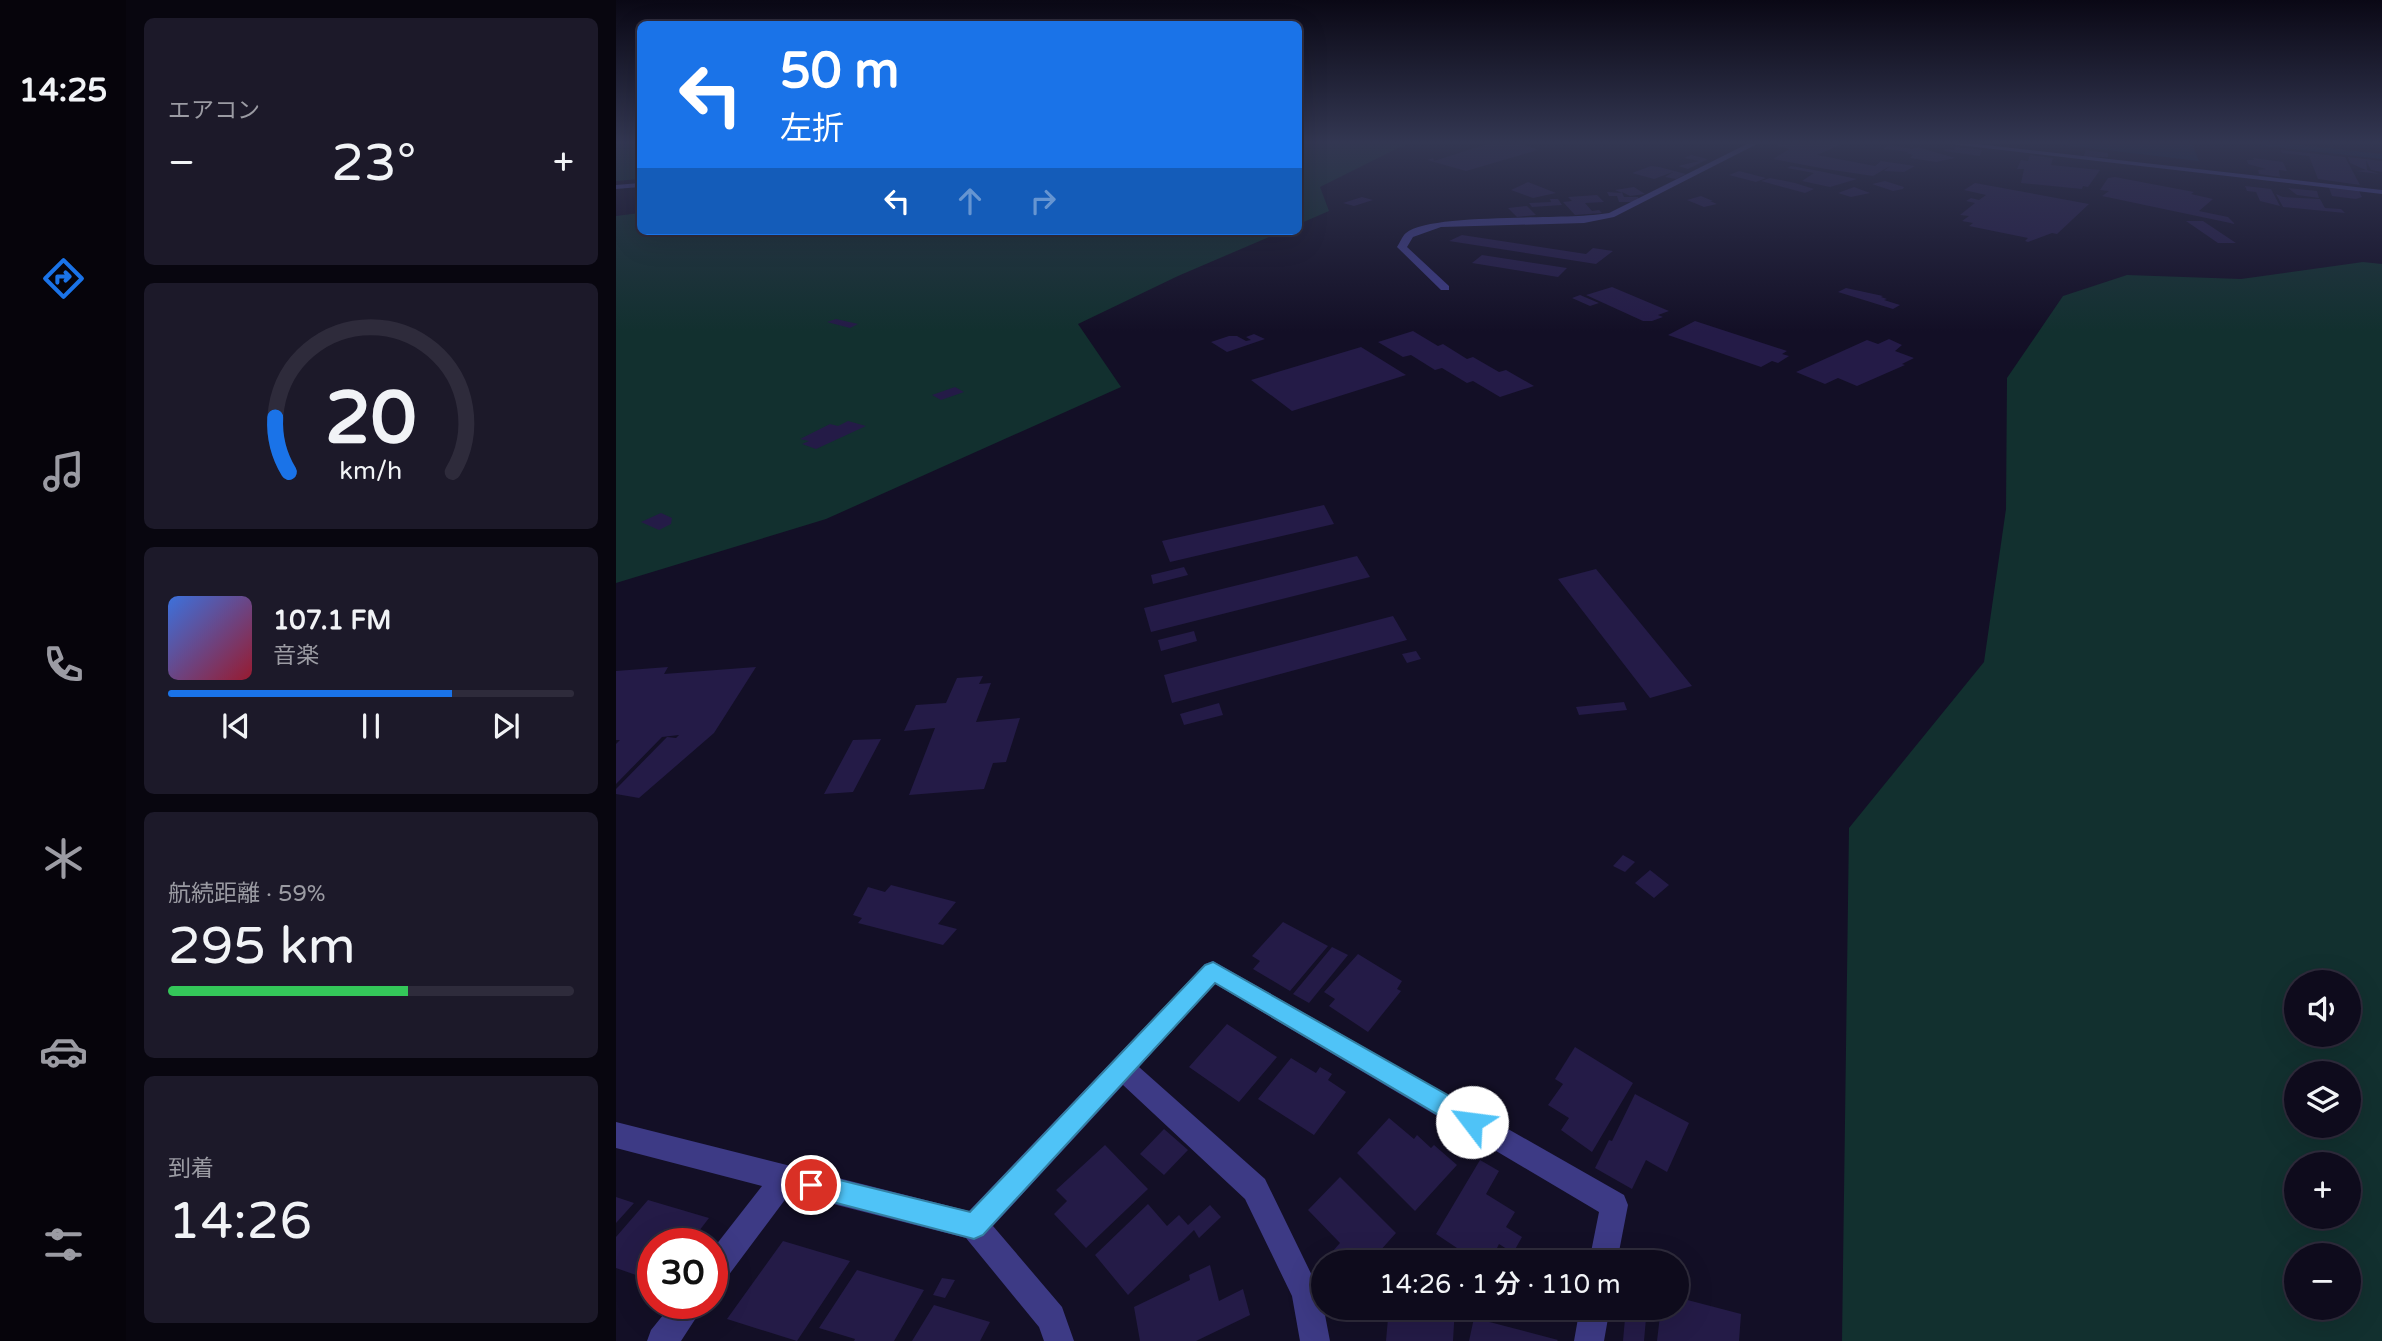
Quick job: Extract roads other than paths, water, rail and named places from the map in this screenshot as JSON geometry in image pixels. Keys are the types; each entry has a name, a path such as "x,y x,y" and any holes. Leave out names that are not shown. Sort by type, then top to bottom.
{"street":[{"path":"1445,288 1402,247 1409,235 1440,224 1584,220 1611,215 1630,206"},
{"path":"974,1226 1213,971 1614,1205 1605,1250"},
{"path":"1123,1069 1255,1189 1306,1294 1315,1341"},
{"path":"616,1135 974,1226 1051,1318 1059,1341"},
{"path":"728,1253 784,1179"},
{"path":"662,1341 679,1319"},
{"path":"1589,1341 1593,1320"}]}
